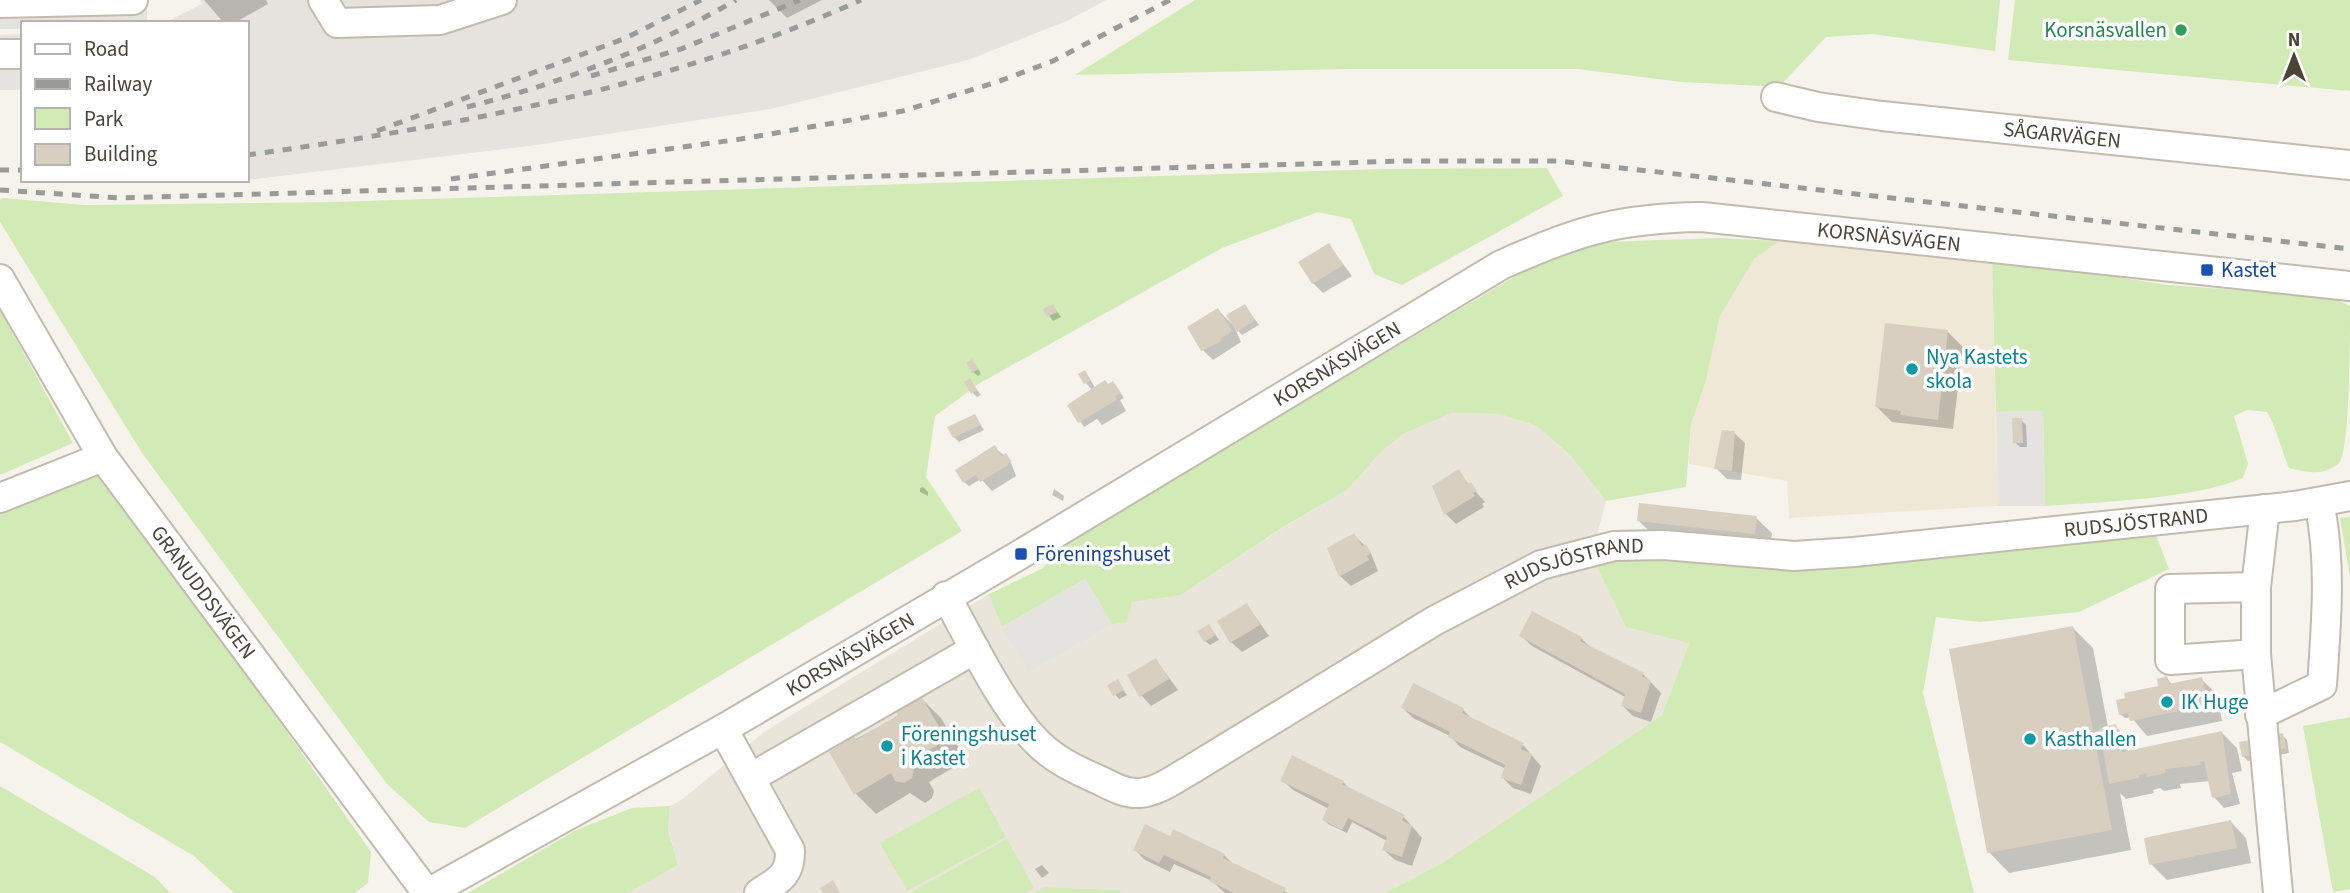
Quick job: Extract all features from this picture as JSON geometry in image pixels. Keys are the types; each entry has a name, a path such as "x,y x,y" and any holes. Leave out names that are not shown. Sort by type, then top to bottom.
{"street":[{"path":"0,3 133,0"},
{"path":"323,0 337,23 440,20 502,0"},
{"path":"0,54 21,54"},
{"name":"SÅGARVÄGEN","path":"1776,97 1818,107 1882,116 2350,165"},
{"name":"KORSNÄSVÄGEN","path":"428,893 723,729 1501,265 1558,239 1609,224 1702,217 2350,286"},
{"name":"GRANUDDSVÄGEN","path":"0,279 103,457 428,893"},
{"path":"0,498 103,457"},
{"name":"RUDSJÖSTRAND","path":"946,596 1016,716 1044,748 1080,772 1127,792 1139,793 1156,789 1192,769 1446,615 1541,565 1584,553 1614,546 1664,545 1794,556 1854,552 2265,509 2350,496"},
{"path":"2260,715 2322,685 2326,612 2324,523 2319,502"},
{"path":"2265,509 2256,587 2256,653 2278,893"},
{"path":"2256,587 2169,589 2169,660 2256,653"},
{"path":"752,777 975,649"},
{"path":"723,729 752,777 790,850 788,871 783,878 759,893"}],"shaded area":[{"path":"0,0 147,0 147,21 21,21 21,29 0,29"},
{"path":"200,0 1106,0 1069,20 968,60 771,109 529,146 248,180 248,21 170,20 202,4"},
{"path":"21,34 21,90 0,90 0,35"},
{"path":"1798,236 1992,257 1998,506 1789,518 1787,481 1689,464 1691,424 1706,380 1720,316 1754,258 1779,241"},
{"path":"2043,411 2045,506 1998,506 1996,412"},
{"path":"1452,413 1500,414 1537,426 1570,455 1606,501 1592,554 1689,643 1662,715 1444,862 1385,893 1123,893 1119,890 1045,887 1034,893 628,893 678,865 668,828 670,806 684,798 764,732 989,594 1003,627 1158,596 1181,595 1286,526 1347,490 1380,453 1403,434"},
{"path":"1085,579 1112,624 1028,672 1002,627"}],"green space":[{"path":"1195,0 2000,0 1995,51 1873,34 1826,37 1779,87 1682,82 1577,69 1350,69 1075,75"},
{"name":"Korsnäsvallen","path":"2015,0 2350,0 2350,91 2008,60"},
{"path":"1547,168 1563,196 1402,285 1374,274 1351,219 1318,212 1222,248 980,383 935,416 926,477 962,531 465,828 429,822 387,784 142,453 0,222 0,199 3,198 84,205 331,202 1383,169"},
{"path":"1720,238 1779,241 1754,259 1720,316 1706,380 1691,424 1686,487 1606,501 1570,455 1537,426 1500,414 1452,413 1403,434 1380,453 1347,490 1285,526 1181,595 1132,602 1127,622 1112,624 1085,579 1002,627 989,594 1043,568 1060,548 1085,531 1531,267 1604,242"},
{"path":"1992,257 2167,285 2329,296 2350,306 2348,413 2340,462 2322,472 2289,468 2267,412 2247,410 2234,416 2248,464 2243,478 2199,491 2173,495 2045,506 2043,411 1996,412"},
{"path":"0,310 73,443 0,475"},
{"path":"102,468 371,852 368,883 355,893 234,893 194,856 0,742 0,510"},
{"path":"2350,517 2350,577 2340,518"},
{"path":"2154,530 2169,569 2079,612 1980,622 1936,617 1923,693 1974,893 1385,893 1444,862 1662,715 1689,643 1626,627 1591,554"},
{"path":"2350,717 2350,889 2333,892 2303,726"},
{"path":"0,786 155,877 170,893 0,893"},
{"path":"979,788 1006,837 907,891 880,843"},
{"path":"670,806 668,829 678,865 628,893 468,893 576,830 632,808"},
{"path":"1007,839 1034,888 1025,893 910,893"},
{"path":"1045,887 1119,890 1123,893 1034,893"}],"building":[{"path":"1329,243 1343,265 1312,284 1298,262"},
{"path":"1053,304 1057,312 1047,317 1043,309"},
{"path":"1245,304 1255,320 1237,332 1226,315"},
{"path":"1218,308 1232,331 1220,339 1222,341 1201,351 1187,327"},
{"name":"Nya Kastets skola","path":"1885,323 1948,330 1938,420 1900,415 1901,411 1875,407"},
{"path":"972,359 978,369 972,373 966,363"},
{"path":"1085,370 1091,381 1084,384 1078,374"},
{"path":"970,378 977,390 971,394 964,382"},
{"path":"1105,380 1108,384 1113,381 1121,393 1115,396 1117,400 1078,423 1067,405"},
{"path":"975,414 981,425 953,438 947,427"},
{"path":"2012,418 2022,418 2023,443 2013,443"},
{"path":"1722,430 1735,431 1732,471 1714,469"},
{"path":"995,445 1001,456 1006,453 1011,461 1007,466 980,482 976,475 963,483 955,470"},
{"path":"1459,469 1468,484 1471,482 1477,491 1473,493 1475,496 1444,515 1432,486"},
{"path":"1639,503 1757,516 1755,534 1637,521"},
{"path":"1354,533 1362,546 1366,544 1371,553 1367,556 1369,560 1339,577 1327,548"},
{"path":"1247,603 1260,625 1230,643 1217,621"},
{"path":"1532,611 1582,637 1580,641 1644,673 1642,676 1651,681 1641,713 1621,706 1625,694 1519,636"},
{"path":"1209,624 1216,635 1204,642 1197,631"},
{"name":"Kasthallen","path":"2073,626 2112,830 1987,853 1949,649"},
{"path":"1156,658 1169,679 1139,697 1127,675"},
{"name":"IK Huge","path":"2167,676 2169,684 2202,677 2208,705 2130,721 2128,713 2119,715 2116,700 2125,698 2124,693 2158,686 2157,679"},
{"path":"1118,679 1124,690 1113,696 1107,685"},
{"path":"1413,683 1464,708 1462,713 1524,743 1521,749 1532,754 1521,785 1501,778 1505,765 1448,737 1450,732 1401,708"},
{"name":"Föreningshuset i Kastet","path":"921,696 947,740 910,761 914,769 912,778 904,783 895,781 891,773 854,795 829,752 854,736 856,740 898,715 895,711"},
{"path":"2116,724 2122,752 2222,731 2231,794 2212,798 2204,761 2200,762 2201,765 2165,769 2166,773 2147,777 2146,773 2139,775 2139,778 2109,784 2099,728"},
{"path":"2283,733 2286,748 2242,757 2239,742"},
{"path":"1292,755 1344,781 1342,784 1405,815 1402,820 1412,826 1402,857 1382,850 1387,837 1348,818 1342,830 1322,820 1329,804 1280,781"},
{"path":"2231,820 2237,848 2149,865 2144,838"},
{"path":"1145,824 1170,836 1173,829 1225,854 1223,858 1286,888 1283,893 1234,893 1209,881 1211,877 1164,855 1159,863 1133,850"},
{"path":"833,880 840,893 823,893 820,888"}],"railway":[{"path":"377,131 626,38 701,0"},
{"path":"467,107 605,63 672,34 736,0"},
{"path":"591,76 681,49 800,0"},
{"path":"248,155 404,131 560,100 713,57 787,31 861,0"},
{"path":"451,179 741,139 903,111 997,82 1053,61 1170,0"},
{"path":"0,190 120,198 1406,161 1559,161 2350,249"},
{"path":"0,170 21,170"}],"place":[{"name":"Korsnäsvallen","path":"2181,30"},
{"name":"Kastet","path":"2207,270"},
{"name":"Nya Kastets skola","path":"1912,369"},
{"name":"Föreningshuset","path":"1021,554"},
{"name":"IK Huge","path":"2167,702"},
{"name":"Kasthallen","path":"2030,739"},
{"name":"Föreningshuset i Kastet","path":"887,746"}]}
